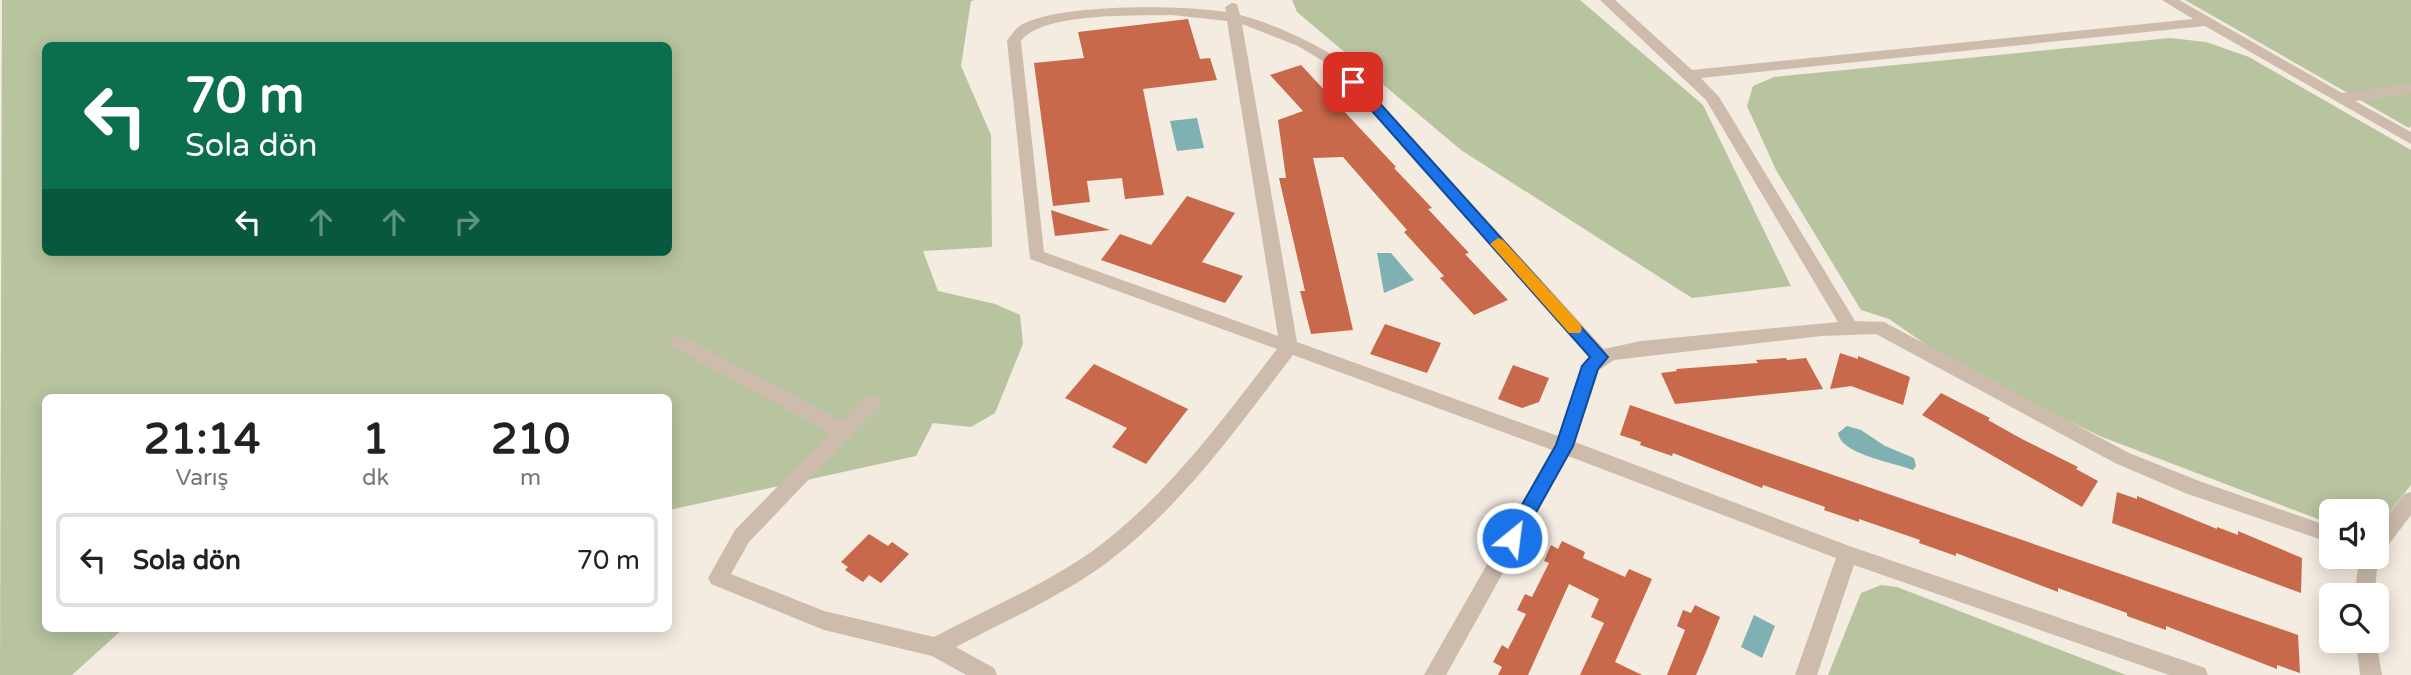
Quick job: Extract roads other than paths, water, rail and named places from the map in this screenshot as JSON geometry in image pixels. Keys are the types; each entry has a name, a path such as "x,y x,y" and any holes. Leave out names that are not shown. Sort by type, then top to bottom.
{"street":[{"path":"1607,0 1712,97 1850,328"},
{"path":"2169,0 2411,139"},
{"path":"1600,357 1336,63 1311,40 1284,24 1232,7 1203,4 1060,18 1041,22 1018,33 1014,41 1036,255 1564,446 1848,554 2197,675"},
{"path":"936,648 1074,573 1120,541 1182,482 1289,347 1232,7"},
{"path":"1690,75 2208,22"},
{"path":"2339,98 2411,89"},
{"path":"1435,675 1564,446 1591,366 1600,357 1613,352 1822,329 1878,327 2088,441 2152,471 2319,531"},
{"path":"678,342 843,430"},
{"path":"872,402 742,536 718,578 775,605 824,622 936,648 986,675"},
{"path":"2389,529 2411,500"},
{"path":"1806,675 1848,554"},
{"path":"2368,653 2371,675"}],"water":[{"path":"1197,118 1204,148 1177,151 1170,121"},
{"path":"1377,253 1391,253 1414,280 1384,293"},
{"path":"1847,426 1861,430 1885,446 1914,458 1916,466 1913,470 1878,460 1847,446 1838,433"},
{"path":"1754,615 1775,626 1762,658 1741,647"}]}
